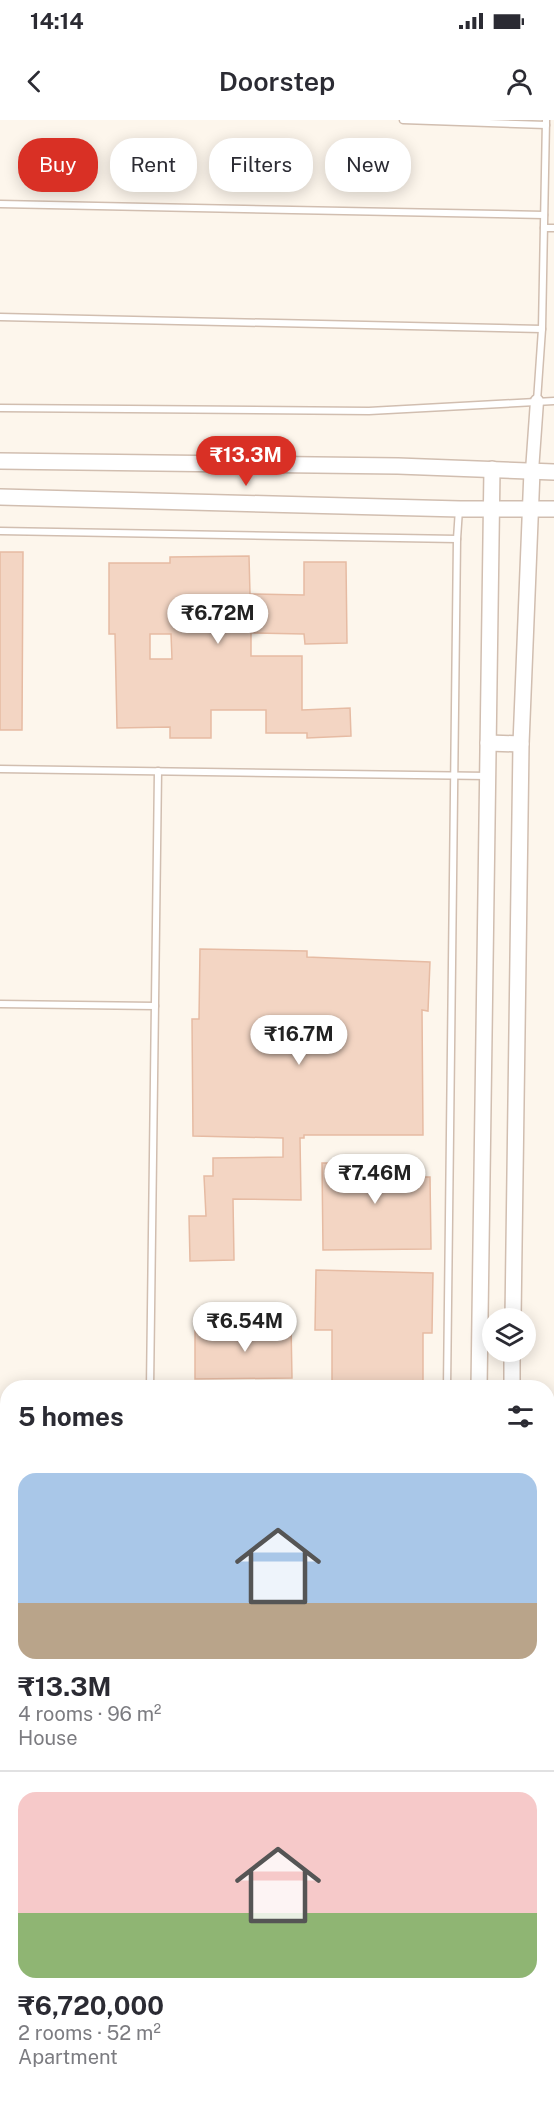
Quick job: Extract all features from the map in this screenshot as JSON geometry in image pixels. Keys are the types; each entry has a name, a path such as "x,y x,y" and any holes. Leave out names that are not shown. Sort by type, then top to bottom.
{"street":[{"path":"513,1308 521,744 537,401"},
{"path":"0,461 398,466 554,472"},
{"path":"479,1380 492,469"},
{"path":"0,497 460,509 554,509"},
{"path":"488,743 521,744"},
{"path":"512,1362 512,1380"}],"lane":[{"path":"403,120 546,123 542,329 537,401"},
{"path":"0,204 544,215"},
{"path":"544,228 554,228"},
{"path":"0,317 542,329"},
{"path":"0,408 369,411 554,401"},
{"path":"447,1380 454,776 460,509"},
{"path":"0,531 458,539"},
{"path":"0,769 488,776"},
{"path":"150,1380 158,771"},
{"path":"0,1004 155,1006"}],"building":[{"path":"0,552 23,552 22,730 0,730"},
{"path":"249,556 250,594 304,595 304,562 346,562 347,643 305,644 304,634 251,633 251,656 302,656 302,710 350,708 351,736 307,738 307,733 266,733 266,710 211,710 211,738 170,738 170,727 117,728 115,634 109,634 109,563 170,563 170,557","holes":["150,634 171,634 172,659 150,659"]},
{"path":"200,949 307,951 307,957 430,962 428,1011 422,1010 423,1135 304,1135 304,1138 300,1138 301,1200 233,1199 234,1260 190,1261 189,1216 206,1216 204,1176 213,1176 213,1158 283,1157 283,1138 193,1136 192,1019 199,1019"},
{"path":"411,1157 411,1177 430,1177 431,1249 323,1250 322,1163 339,1163 339,1158"},
{"path":"316,1270 433,1273 432,1333 423,1333 423,1380 332,1380 332,1330 315,1330"},
{"path":"258,1324 291,1324 292,1378 195,1379 195,1331 258,1330"}]}
